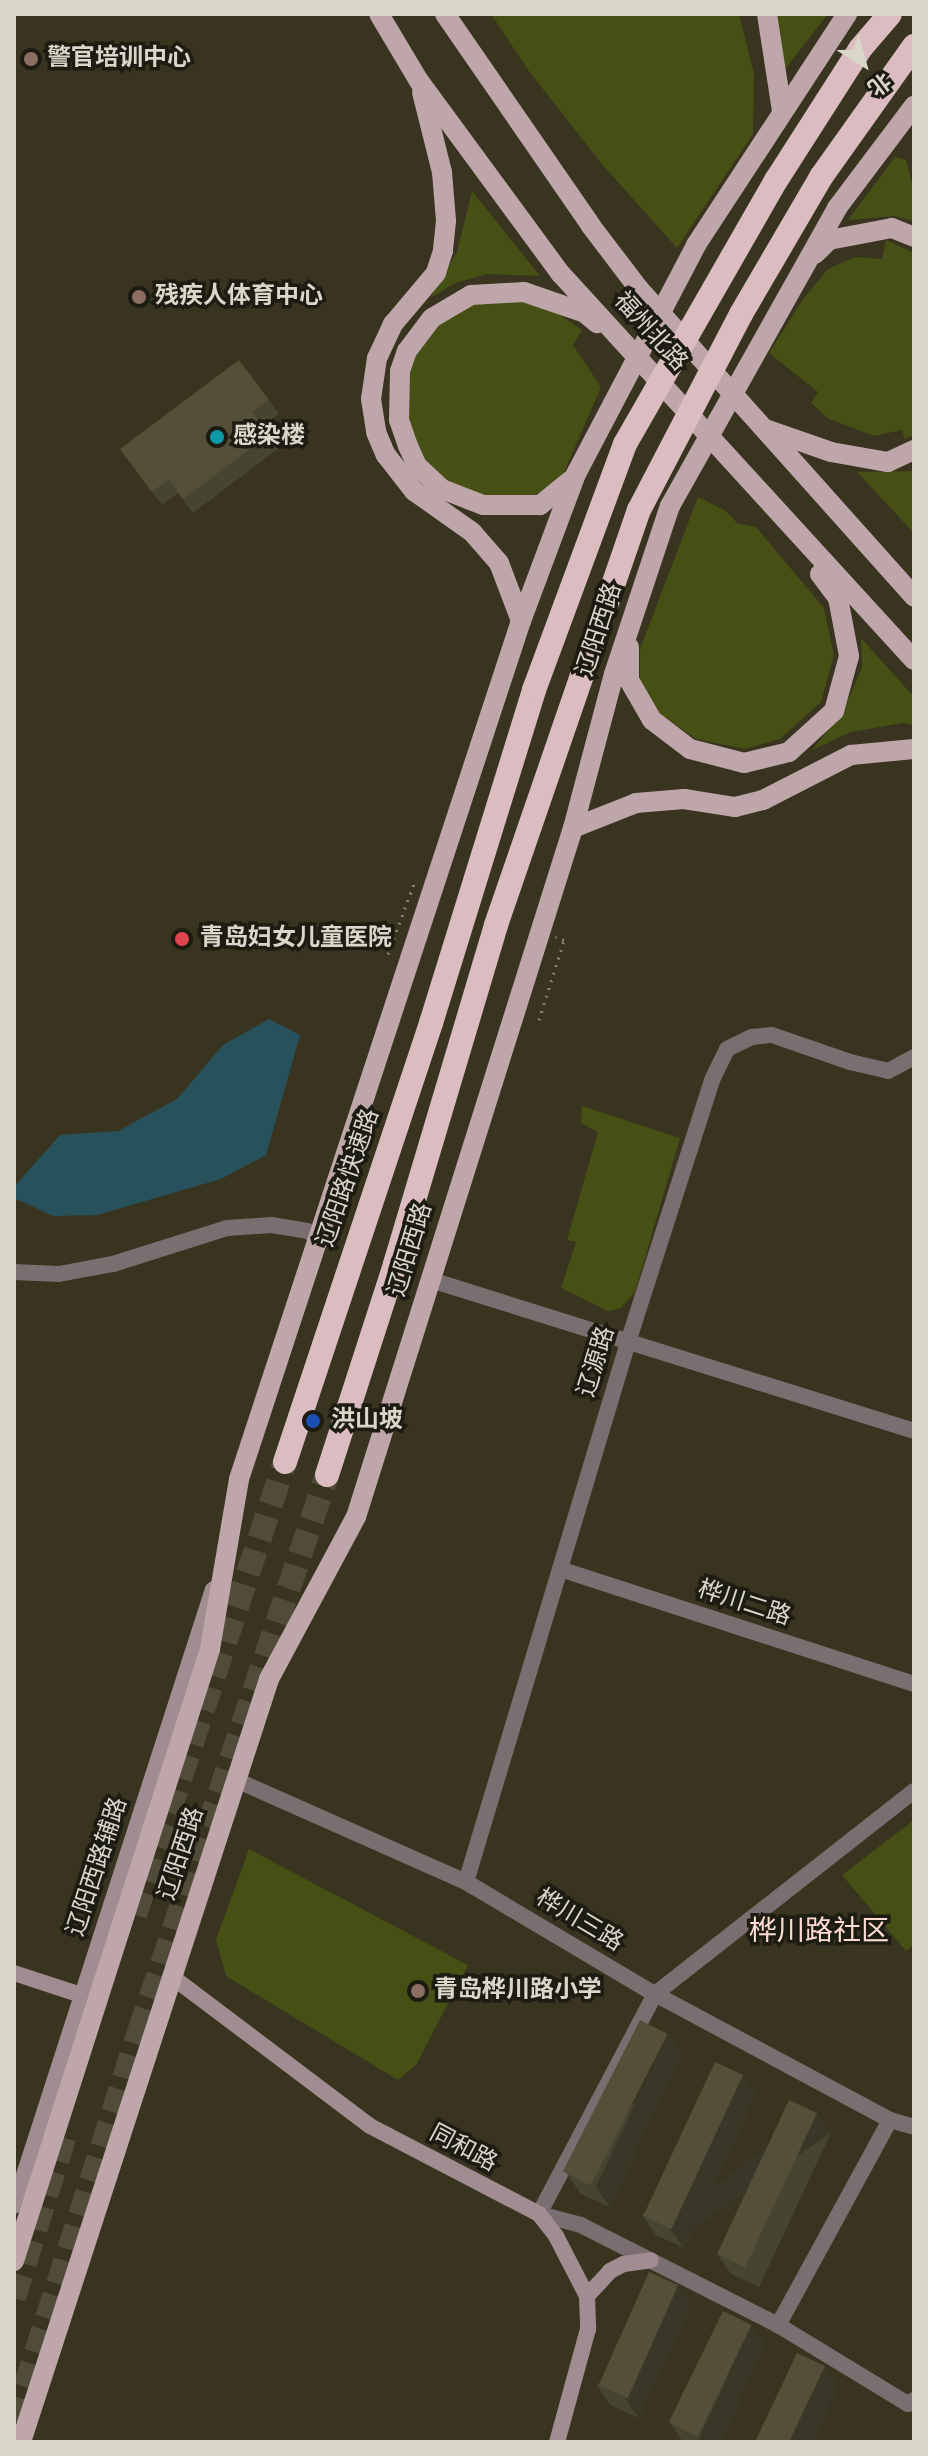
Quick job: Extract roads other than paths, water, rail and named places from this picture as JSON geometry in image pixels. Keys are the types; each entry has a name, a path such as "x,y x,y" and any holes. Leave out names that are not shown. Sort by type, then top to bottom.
{"highway":[{"name":"辽阳西路","path":"464,912 534,690 625,444 777,179 860,49 890,14"},
{"name":"辽阳西路","path":"327,1475 395,1264 496,925 639,510 741,314 821,177 914,46"},
{"name":"辽阳路快速路","path":"285,1462 431,1023 464,912"}],"main road":[{"name":"福州北路","path":"379,14 419,81 561,274 914,660"},
{"name":"福州北路","path":"445,14 591,226 639,289 914,597"},
{"path":"767,14 782,111"},
{"name":"辽阳西路","path":"14,2261 210,1649 239,1479 521,621 576,474 696,245 847,14"},
{"path":"419,81 442,172 446,221 443,251 436,273 393,324 377,358 371,399 376,432 386,455 414,491 472,532 493,556 513,592 521,621"},
{"name":"辽阳西路","path":"21,2442 269,1679 356,1517 573,828 628,631 670,506 837,208 914,106"},
{"path":"806,262 829,240 892,228 914,237"},
{"path":"576,474 559,492 540,505 483,505 442,489 417,466 399,420 400,371 407,351 432,318 450,305 471,295 498,291 524,292 585,313 631,350"},
{"path":"761,427 831,452 888,462 914,450"},
{"path":"628,631 629,680 652,720 690,749 744,763 789,752 834,711 849,656 838,598 748,478"},
{"path":"573,828 636,803 684,799 735,807 763,800 851,755 914,749"},
{"path":"81,1995 91,2016"}],"street":[{"name":"辽源路","path":"466,1882 629,1339 712,1080 727,1049 752,1037 772,1035 850,1062 888,1071 913,1059"},
{"path":"14,1272 59,1274 113,1264 227,1228 271,1225 308,1231 319,1239"},
{"path":"431,1280 629,1339 914,1431"},
{"name":"辽阳西路辅路","path":"14,2206 228,1542"},
{"name":"桦川二路","path":"560,1569 914,1684"},
{"name":"桦川三路","path":"236,1780 466,1882 655,1994 890,2120 914,2127"},
{"path":"914,1791 655,1994 539,2214 581,2225 778,2325 908,2404 914,2400"},
{"path":"14,1973 81,1995"},
{"name":"同和路","path":"171,1976 370,2126 539,2214 556,2236 587,2296 588,2329 557,2442"},
{"path":"778,2325 890,2120"},
{"path":"587,2296 610,2271 624,2264 651,2260"}],"water":[{"path":"269,1019 300,1035 266,1155 221,1179 97,1215 53,1216 14,1198 14,1187 60,1135 118,1131 177,1099 223,1045"}],"tunnel":[{"path":"135,1915 285,1462"},
{"path":"14,2421 139,2032 327,1475"},
{"path":"14,2298 68,2126"}],"place":[{"name":"警官培训中心","path":"31,59"},
{"name":"残疾人体育中心","path":"139,297"},
{"name":"感染楼","path":"217,437"},
{"name":"青岛妇女儿童医院","path":"182,939"},
{"name":"洪山坡","path":"313,1421"},
{"name":"青岛桦川路小学","path":"418,1991"}],"district":[{"name":"桦川路社区","path":"819,1932"}]}
